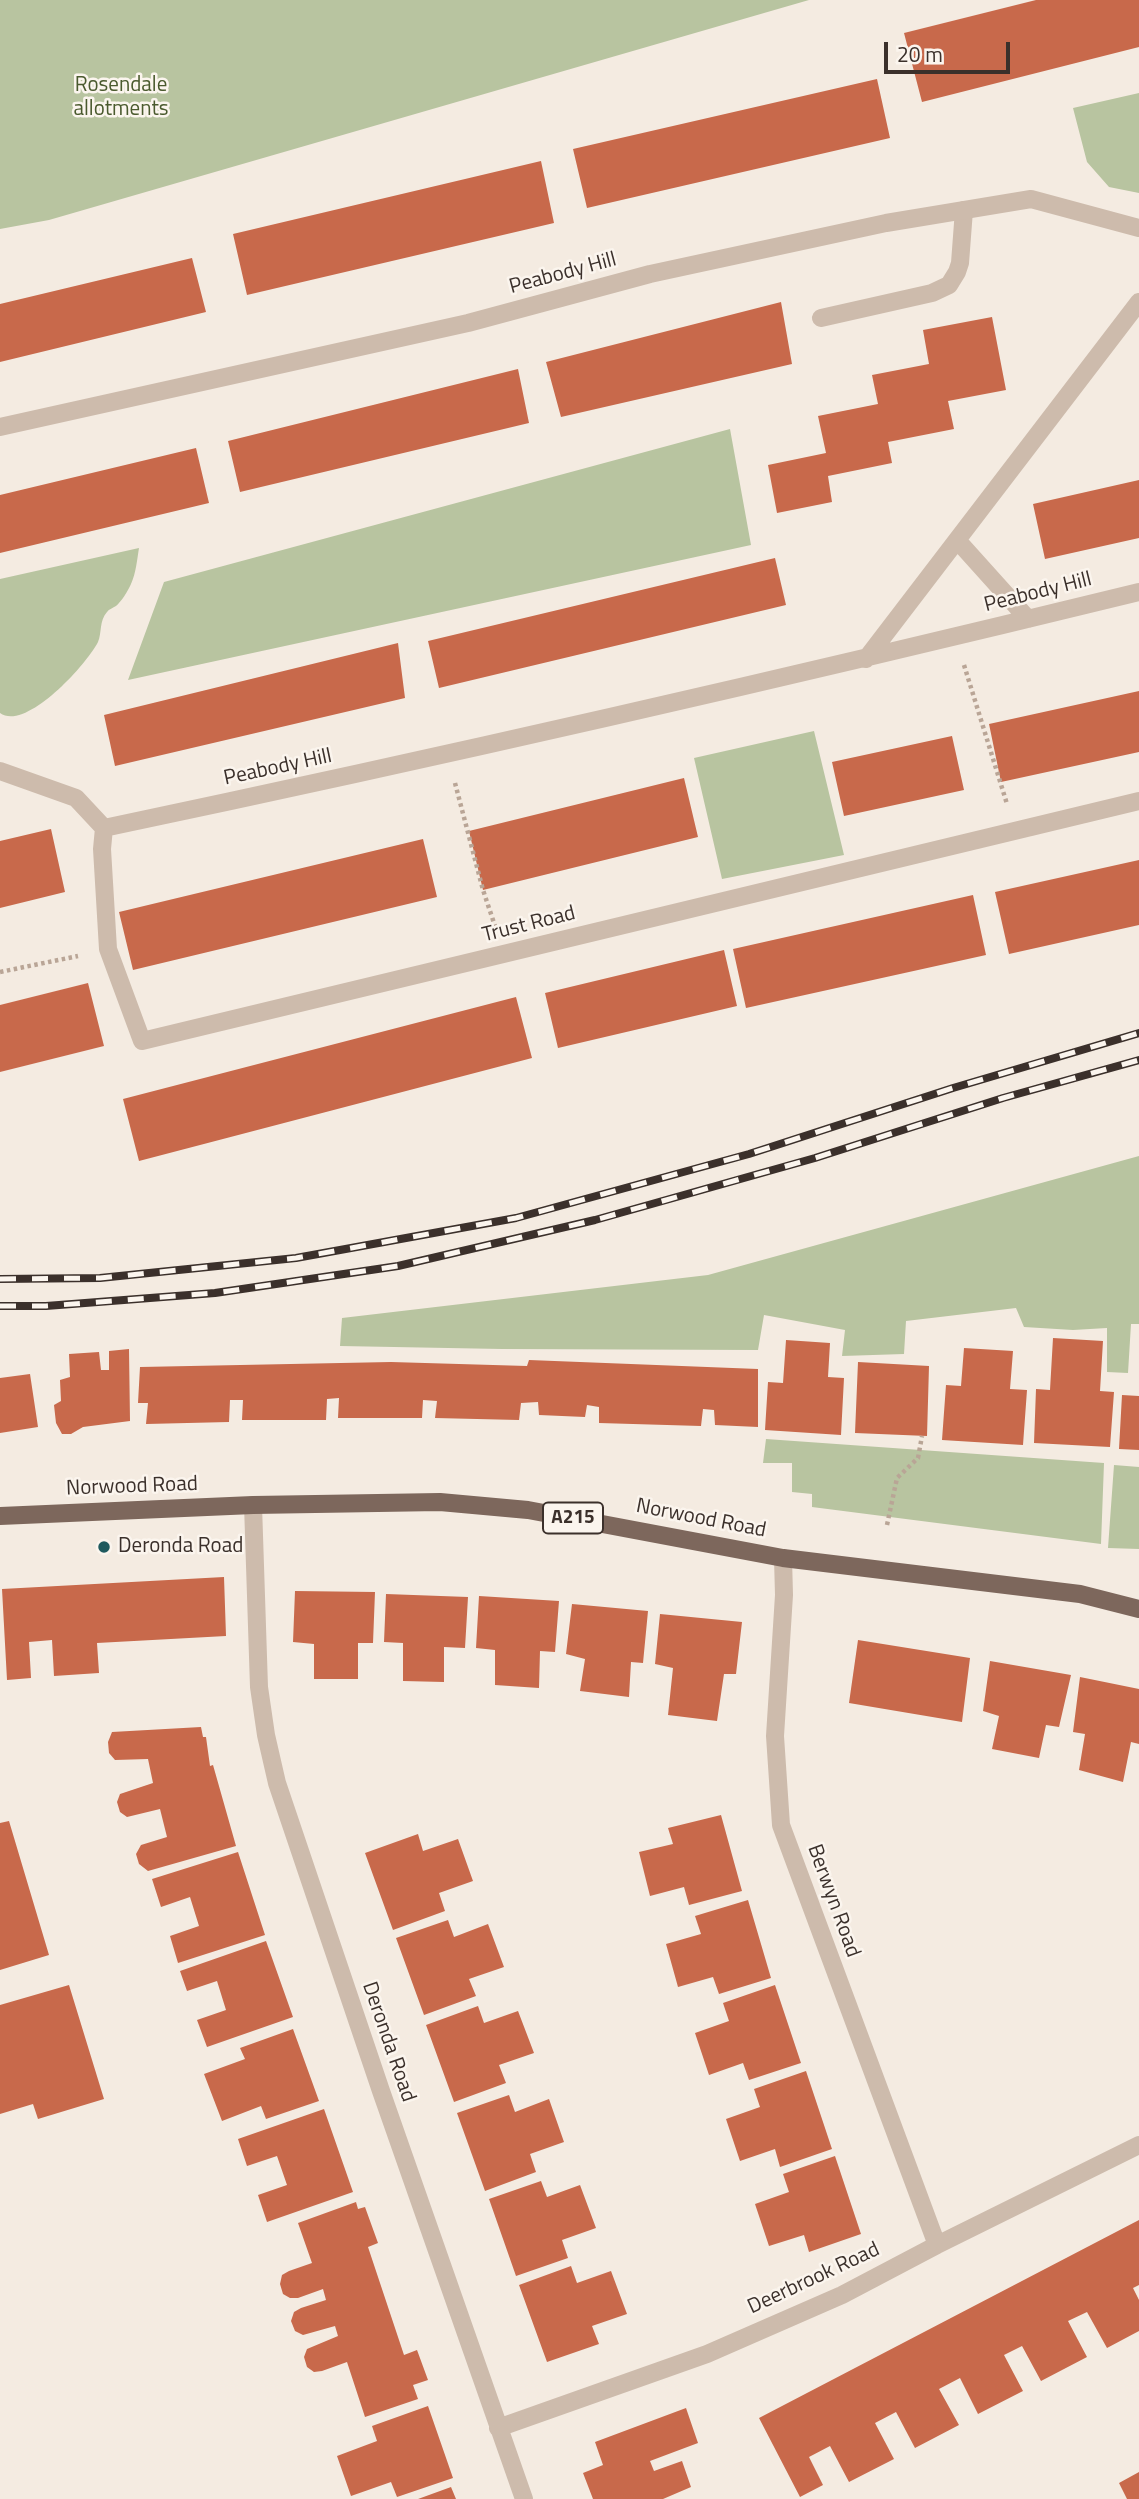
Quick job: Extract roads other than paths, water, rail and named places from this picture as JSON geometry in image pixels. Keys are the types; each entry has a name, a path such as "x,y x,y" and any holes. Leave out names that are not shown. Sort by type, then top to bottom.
{"main road":[{"name":"Norwood Road","path":"0,1516 253,1505 440,1502 528,1510 783,1558 1080,1594 1139,1609"}],"street":[{"name":"Peabody Hill","path":"0,427 468,323 650,274 886,223 1031,199 1139,228"},
{"path":"821,318 932,293 949,285 960,263 964,210"},
{"path":"866,659 1139,303"},
{"path":"957,540 1028,619"},
{"name":"Peabody Hill","path":"104,828 447,755 866,659 1139,592"},
{"path":"0,771 76,798 104,828"},
{"name":"Trust Road","path":"104,828 102,849 108,949 142,1041 1139,801"},
{"name":"Deronda Road","path":"253,1505 259,1687 277,1783 524,2499"},
{"name":"Berwyn Road","path":"783,1558 784,1595 775,1736 781,1825 937,2245"},
{"name":"Deerbrook Road","path":"498,2428 707,2354 842,2295 1139,2146"}],"railway":[{"path":"0,1279 100,1278 296,1258 516,1218 749,1154 953,1088 1139,1033"},
{"path":"0,1306 46,1306 215,1293 398,1266 595,1220 815,1158 1003,1098 1139,1060"}],"place":[{"name":"Deronda Road","path":"104,1547"}],"park label":[{"name":"Rosendale allotments","path":"121,98"}]}
